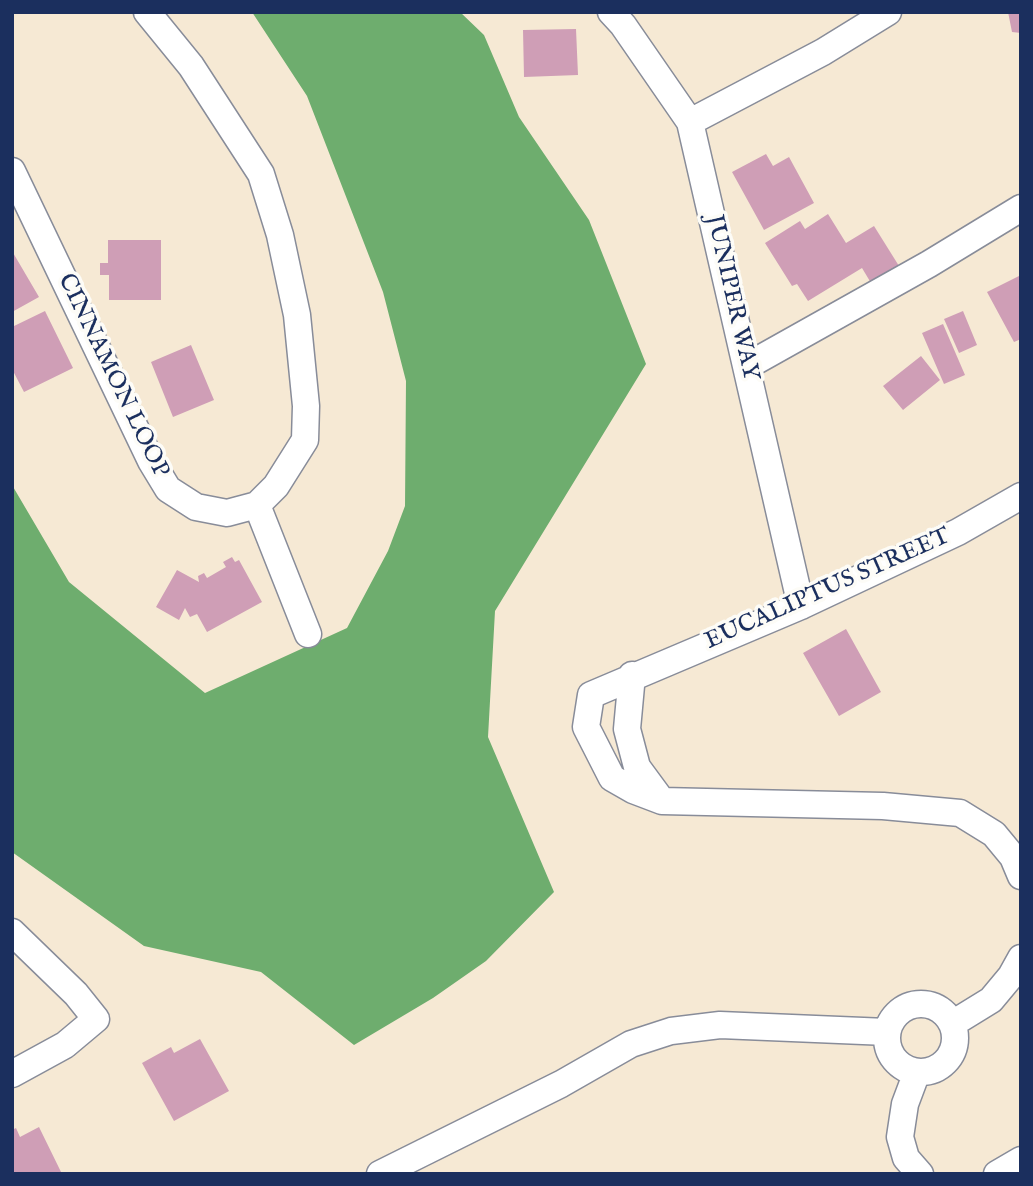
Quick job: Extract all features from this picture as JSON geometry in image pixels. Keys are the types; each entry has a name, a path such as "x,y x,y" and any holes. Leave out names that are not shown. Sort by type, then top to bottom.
{"street":[{"path":"147,12 191,66 261,174 280,235 297,315 306,407 305,440 276,486 257,505 308,634"},
{"name":"JUNIPER WAY","path":"611,12 690,122 801,606"},
{"path":"690,122 823,52 888,12"},
{"name":"CINNAMON LOOP","path":"12,171 151,461 168,489 196,507 228,513 257,505"},
{"path":"747,366 929,264 1021,208"},
{"name":"EUCALIPTUS STREET","path":"1021,496 958,532 801,606 632,675 591,695 586,727 612,778 633,790 662,801 883,806 960,813 994,834 1013,857 1021,876"},
{"path":"632,675 627,729 637,767 662,801"},
{"path":"12,933 76,994 96,1019 65,1045 12,1074"},
{"path":"953,1024 990,1000 1011,976 1021,958"},
{"path":"928,1004 942,1011 953,1024 955,1040 950,1056 936,1068 918,1072 900,1065 888,1050 887,1032 894,1016 909,1005 928,1004"},
{"path":"380,1174 561,1084 631,1044 671,1031 720,1026 887,1032"},
{"path":"918,1072 905,1104 900,1137 906,1158 920,1174"},
{"path":"997,1174 1021,1160"}],"green space":[{"path":"252,12 460,12 484,35 519,117 589,220 646,364 495,611 488,737 554,892 486,961 433,998 354,1045 261,972 144,946 12,852 12,485 69,582 205,693 347,628 388,551 405,506 406,381 383,292 307,96"}],"building":[{"path":"1008,12 1021,12 1021,33 1012,32"},
{"path":"576,29 578,75 524,77 523,30"},
{"path":"766,154 773,166 789,157 814,203 764,230 732,172"},
{"path":"828,214 846,243 874,226 899,266 871,283 862,268 808,301 797,284 792,286 765,243 800,221 805,229"},
{"path":"108,240 161,240 161,300 109,300 109,275 100,275 100,263 108,263"},
{"path":"12,251 39,297 12,312"},
{"path":"1021,275 1021,339 1014,342 987,292"},
{"path":"45,311 73,368 24,392 12,369 12,327"},
{"path":"963,311 977,345 959,353 944,319"},
{"path":"943,324 965,375 944,384 922,333"},
{"path":"191,345 214,400 173,417 151,362"},
{"path":"921,356 940,380 903,410 883,386"},
{"path":"232,557 235,562 239,560 262,602 207,632 197,614 190,617 185,608 179,620 156,607 177,570 199,582 198,576 204,573 207,578 226,567 223,562"},
{"path":"846,629 881,692 839,716 803,653"},
{"path":"200,1039 229,1091 174,1121 142,1063 171,1047 174,1053"},
{"path":"39,1127 62,1174 12,1174 12,1130 16,1128 20,1137"}]}
